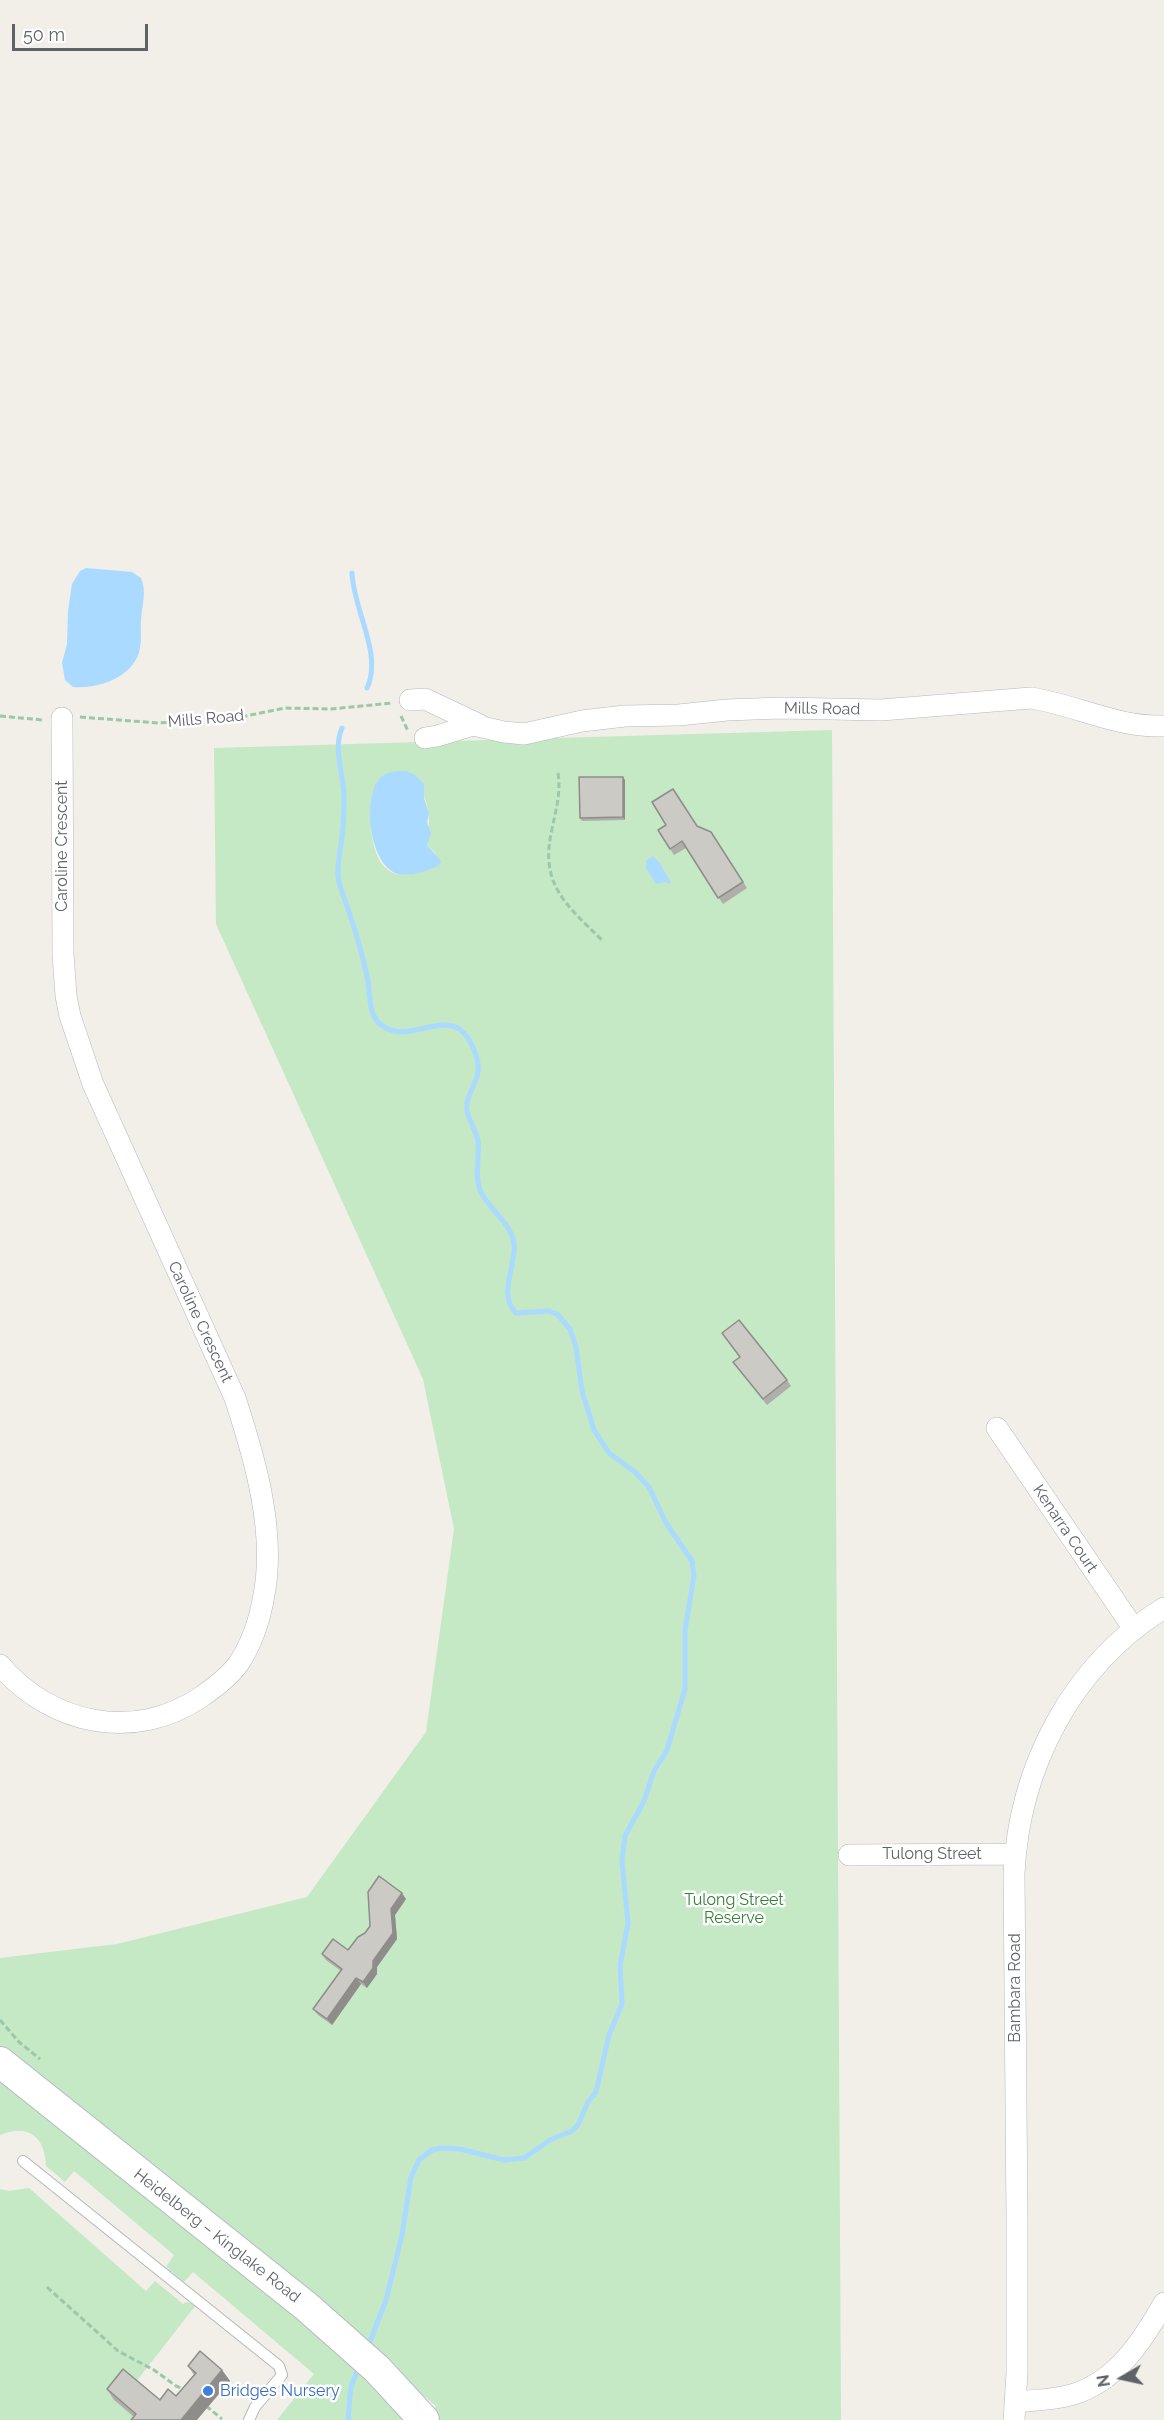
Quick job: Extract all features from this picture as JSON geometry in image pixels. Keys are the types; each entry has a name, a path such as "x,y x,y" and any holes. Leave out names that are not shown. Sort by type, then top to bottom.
{"main road":[{"name":"Heidelberg – Kinglake Road","path":"0,2062 351,2344 424,2420"}],"street":[{"name":"Mills Road","path":"410,700 425,699 480,725 504,732 524,734 582,721 625,716 781,708 881,710 1031,698 1055,702 1131,724 1164,726"},
{"name":"Caroline Crescent","path":"0,1665 30,1694 62,1712 81,1718 125,1722 166,1715 214,1688 237,1665 254,1633 266,1576 264,1524 258,1486 251,1450 235,1398 93,1084 70,1016 63,954 62,718"},
{"name":"Mills Road","path":"425,738 466,726 480,725"},
{"name":"Kenarra Court","path":"997,1428 1134,1629"},
{"name":"Bambara Road","path":"1015,2411 1015,1854 1022,1806 1048,1737 1074,1693 1091,1671 1134,1629 1164,1608"},
{"name":"Tulong Street","path":"849,1855 1015,1854"},
{"path":"1015,2411 1071,2395 1101,2382 1129,2357 1164,2303"}],"lane":[{"path":"23,2161 279,2366 282,2375 255,2407 249,2420"}],"path":[{"name":"Mills Road","path":"0,716 45,720 108,718 158,723 231,719 276,709 331,709 410,700"},
{"path":"410,700 404,704 401,711 404,727 416,736 425,738"},
{"path":"558,773 560,795 548,855 550,875 559,892 603,941"},
{"path":"0,2020 19,2042 40,2059"},
{"path":"47,2288 118,2351 154,2370 176,2386 187,2390"},
{"path":"204,2405 222,2420"}],"green space":[{"name":"Tulong Street Reserve","path":"832,730 841,2420 436,2420 431,2414 436,2406 0,2052 0,1958 117,1944 307,1897 426,1732 454,1529 423,1379 216,924 214,748","holes":["378,780 424,796 429,820 427,845 435,853 439,866 419,873 397,874 387,869 379,859 374,847 371,818"]},
{"path":"0,2072 240,2263 412,2420 277,2420 314,2374 193,2272 184,2282 166,2267 174,2255 74,2171 65,2182 46,2166 42,2147 34,2135 19,2131 0,2135"},
{"path":"29,2188 146,2291 155,2281 183,2304 187,2302 196,2305 135,2383 114,2400 138,2420 0,2420 0,2189 9,2191"}],"water":[{"path":"86,568 132,572 141,578 144,593 141,645 137,658 123,674 94,686 73,687 65,680 62,663 67,644 72,584 80,571"},
{"path":"395,771 406,771 415,775 424,784 424,798 429,814 427,822 431,833 427,845 441,861 439,866 429,870 403,875 388,868 380,858 371,830 370,815 374,787 380,778"},
{"path":"653,856 671,882 668,884 666,882 656,884 646,868 646,861"}],"building":[{"path":"579,777 623,777 623,817 580,818"},
{"path":"673,789 697,826 711,832 743,882 718,898 682,841 670,849 658,830 666,825 652,802"},
{"path":"739,1320 787,1380 763,1399 733,1362 740,1357 722,1333"},
{"path":"379,1876 402,1893 391,1909 393,1933 373,1961 373,1968 363,1982 356,1978 327,2019 313,2009 342,1969 322,1954 333,1939 348,1950 358,1937 365,1933 370,1926 368,1892"},
{"path":"200,2351 222,2370 181,2420 131,2420 136,2414 107,2389 123,2369 160,2400 168,2389 176,2396 196,2373 188,2366"}],"waterway":[{"path":"352,573 372,661 367,688"},
{"path":"342,728 338,752 344,810 338,876 363,959 373,1014 380,1024 393,1031 406,1032 446,1025 458,1028 468,1039 478,1067 478,1074 467,1105 468,1115 478,1141 478,1184 484,1197 512,1235 514,1251 508,1288 511,1305 516,1313 549,1311 557,1314 570,1329 576,1347 582,1391 594,1430 609,1453 635,1472 649,1487 666,1523 692,1561 694,1576 685,1630 685,1689 667,1750 654,1771 644,1801 625,1836 622,1861 628,1924 620,1965 622,2004 609,2035 596,2092 588,2102 578,2125 572,2131 550,2140 524,2158 504,2160 460,2149 441,2148 432,2150 419,2160 411,2177 402,2235 386,2300 368,2347"},
{"path":"348,2420 351,2387 359,2366"}],"place":[{"name":"Bridges Nursery","path":"208,2391"}]}
